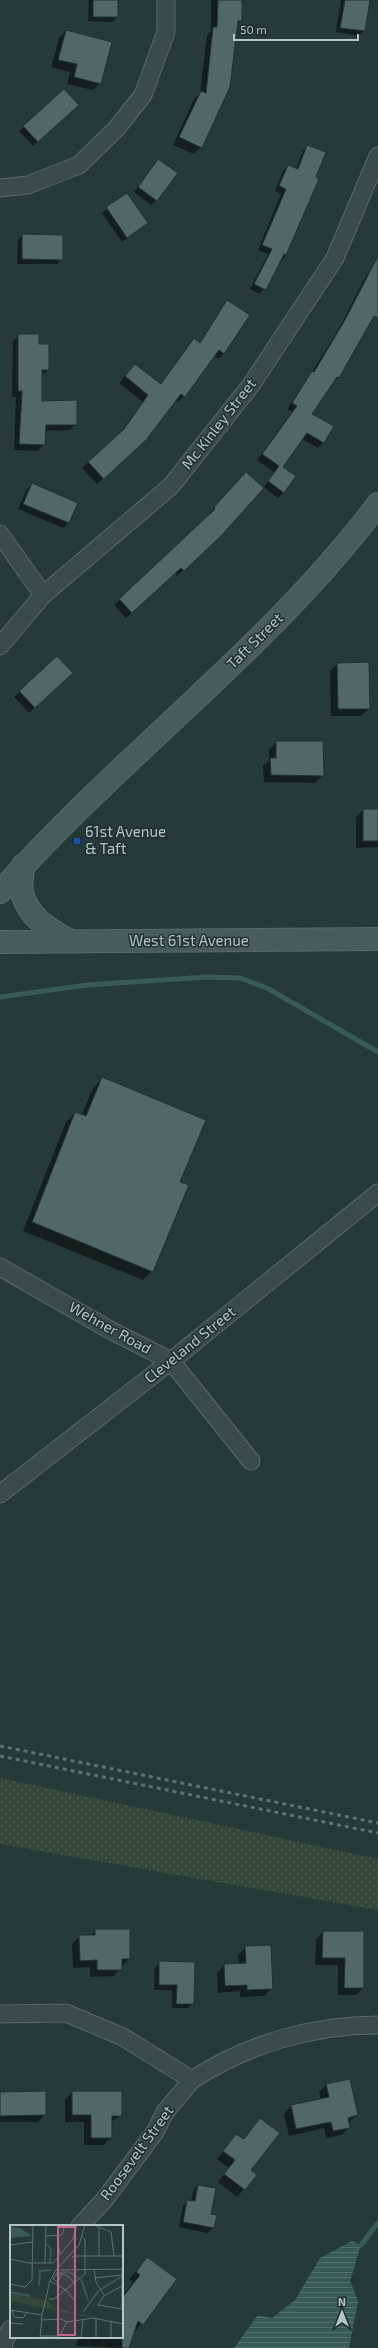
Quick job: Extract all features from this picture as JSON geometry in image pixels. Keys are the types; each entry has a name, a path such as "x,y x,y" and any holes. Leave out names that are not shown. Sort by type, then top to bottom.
{"main road":[{"name":"Taft Street","path":"0,892 24,865 114,775 267,631 356,534 378,504"},
{"path":"24,865 22,892 31,911 43,926 71,942"},
{"name":"West 61st Avenue","path":"0,942 378,939"}],"street":[{"path":"0,188 28,185 79,165 116,129 143,95 166,32 166,0"},
{"name":"Mc Kinley Street","path":"0,646 44,595 171,486 251,385 335,258 378,156"},
{"path":"0,534 44,595"},
{"name":"Cleveland Street","path":"0,1494 171,1361 378,1193"},
{"name":"Wehner Road","path":"0,1267 110,1330 171,1361 251,1461"},
{"path":"0,2014 66,2013 123,2037 192,2080"},
{"name":"Roosevelt Street","path":"81,2225 105,2199 154,2132 165,2112 192,2080 219,2062 287,2036 359,2025 378,2025"}],"shaded area":[{"path":"0,1778 378,1859 378,1910 0,1844"},
{"path":"352,2241 361,2245 350,2281 358,2301 349,2348 234,2348 258,2315 272,2318 295,2300 320,2258"}],"building":[{"path":"93,0 118,0 118,17 93,17"},
{"path":"218,0 242,0 242,21 238,21 230,87 202,148 179,137 201,91 206,93 213,27 217,27"},
{"path":"345,0 370,0 365,31 340,28"},
{"path":"66,30 112,42 101,84 74,77 77,64 58,60"},
{"path":"64,89 79,105 38,142 23,126"},
{"path":"307,145 326,152 316,177 319,179 286,255 284,254 266,290 254,284 272,249 262,245 286,189 279,186 288,165 298,169"},
{"path":"158,159 178,173 157,201 138,187"},
{"path":"127,193 148,223 127,238 106,207"},
{"path":"22,234 63,235 63,260 22,259"},
{"path":"378,256 378,318 374,316 339,378 337,377 312,414 334,426 324,443 307,433 283,467 296,476 284,493 268,481 279,466 262,454 297,406 292,403 312,371 314,372 345,320"},
{"path":"227,300 250,315 224,354 219,350 185,397 181,394 146,440 104,479 88,462 124,429 148,395 125,376 135,364 161,384 194,338 200,343"},
{"path":"18,334 39,334 39,344 49,344 49,370 42,370 42,401 77,400 77,425 46,425 45,445 19,444 22,391 18,391"},
{"path":"246,472 264,488 221,536 184,571 181,568 132,613 119,599 215,509 214,507"},
{"path":"32,483 78,503 69,523 23,504"},
{"path":"57,656 73,673 35,708 19,691"},
{"path":"369,662 370,709 338,709 337,663"},
{"path":"276,741 323,741 324,776 271,775 270,758 276,758"},
{"path":"363,809 378,809 378,841 363,841"},
{"path":"102,1077 206,1120 180,1182 189,1185 153,1272 32,1222 75,1112 86,1116"},
{"path":"95,1929 130,1929 130,1959 122,1959 122,1970 97,1970 97,1960 80,1961 79,1935 95,1935"},
{"path":"323,1931 364,1931 364,1988 344,1988 345,1958 322,1958"},
{"path":"271,1945 273,1989 247,1990 247,1985 225,1986 224,1964 246,1963 245,1946"},
{"path":"159,1961 195,1962 194,2004 176,2004 177,1985 159,1985"},
{"path":"350,2079 358,2115 348,2118 350,2128 333,2131 331,2122 296,2129 291,2105 329,2097 326,2084"},
{"path":"46,2091 46,2115 0,2116 0,2092"},
{"path":"72,2091 122,2091 122,2116 112,2116 112,2138 91,2138 91,2115 72,2115"},
{"path":"260,2118 280,2133 251,2170 257,2175 245,2190 224,2174 235,2160 223,2151 236,2134 244,2139"},
{"path":"198,2185 216,2188 211,2214 217,2215 214,2228 183,2222 187,2200 195,2201"},
{"path":"147,2257 177,2279 143,2325 138,2321 129,2348 122,2348 123,2297 140,2275 136,2272"}],"waterway":[{"path":"0,997 87,985 207,977 240,978 267,988 378,1052"},
{"path":"361,2245 378,2223"}],"railway":[{"path":"0,1746 378,1823"},
{"path":"0,1756 378,1833"}],"place":[{"name":"61st Avenue & Taft","path":"77,841"}]}
